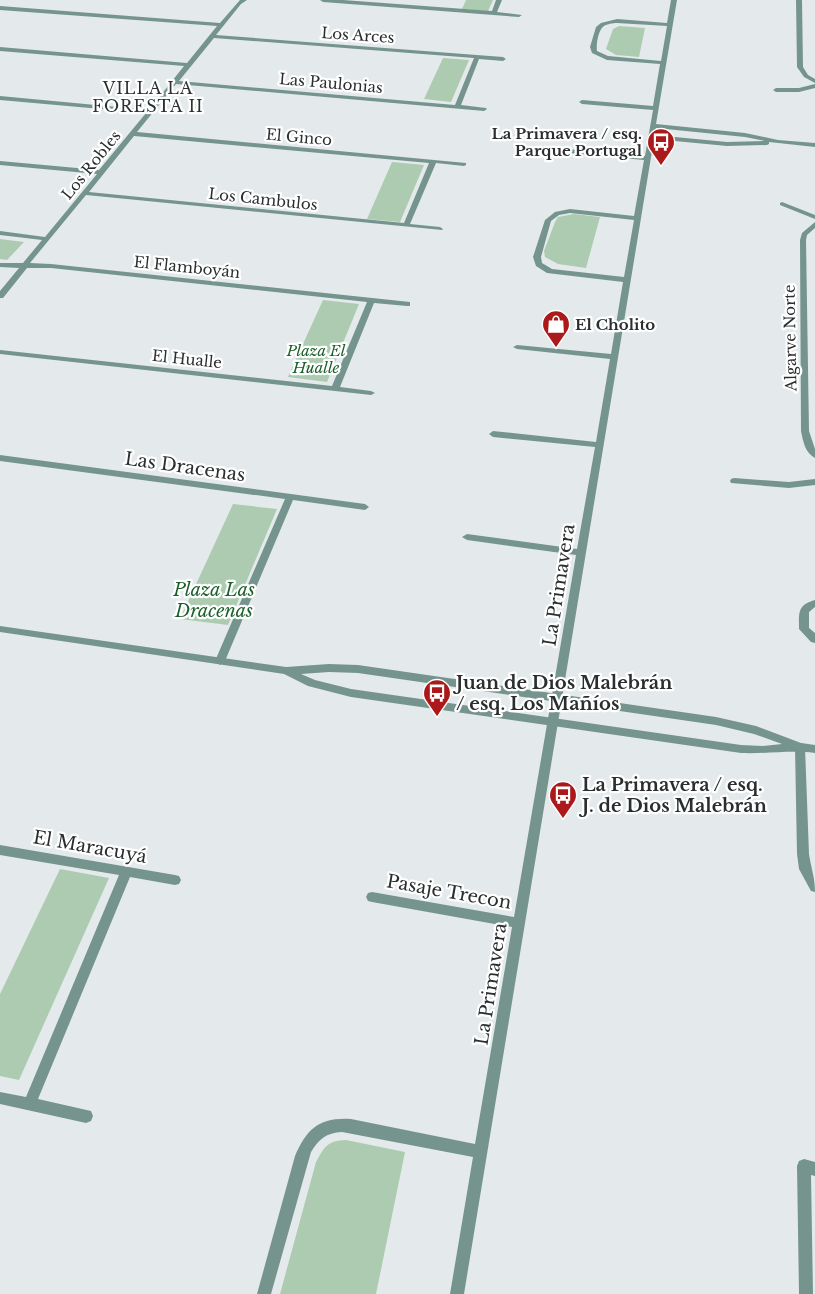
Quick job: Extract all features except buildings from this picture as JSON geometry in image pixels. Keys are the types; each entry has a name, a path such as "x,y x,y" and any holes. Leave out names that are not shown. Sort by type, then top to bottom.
{"street":[{"path":"323,0 519,15"},
{"path":"494,13 499,0"},
{"name":"La Primavera","path":"457,1294 674,0"},
{"path":"800,0 800,67 806,76 815,81"},
{"name":"Los Robles","path":"0,296 240,1"},
{"path":"0,8 221,25"},
{"path":"664,63 607,58 594,52 593,47 599,27 606,22 670,24"},
{"name":"Los Arces","path":"212,36 502,59"},
{"path":"0,49 188,65"},
{"path":"457,106 477,57"},
{"name":"Las Paulonias","path":"174,82 484,109"},
{"path":"776,90 799,90 815,86"},
{"path":"0,98 150,112"},
{"path":"582,102 656,108"},
{"path":"653,126 745,135 778,142 815,146"},
{"name":"El Ginco","path":"132,134 464,164"},
{"path":"651,137 733,144 778,142"},
{"path":"567,151 648,158"},
{"path":"406,226 433,162"},
{"path":"0,163 101,172"},
{"name":"Los Cambulos","path":"84,193 440,229"},
{"path":"782,204 815,217"},
{"path":"628,280 550,271 539,264 537,258 548,220 557,213 570,211 638,218"},
{"name":"Algarve Norte","path":"815,224 804,234 802,240 805,431 809,447 815,455"},
{"path":"0,234 47,239"},
{"name":"El Flamboyán","path":"0,265 51,266 407,304"},
{"path":"335,389 371,300"},
{"path":"517,347 615,357"},
{"name":"El Hualle","path":"0,352 371,393"},
{"path":"493,434 600,446"},
{"name":"Las Dracenas","path":"0,458 365,507"},
{"path":"734,481 789,485 815,482"},
{"path":"220,661 290,497"},
{"path":"467,537 582,553"},
{"path":"815,603 809,605 804,611 804,629 815,638"},
{"path":"0,629 286,671 322,668 358,669 736,725 815,749"},
{"path":"286,671 312,683 351,693 741,749 773,750 800,746"},
{"path":"800,746 803,854 805,869 815,888"},
{"name":"El Maracuyá","path":"0,850 175,880"},
{"path":"29,1104 128,872"},
{"name":"Pasaje Trecon","path":"372,897 519,923"},
{"path":"0,1098 86,1116"},
{"path":"264,1294 302,1156 309,1141 321,1130 336,1124 351,1126 481,1152"},
{"path":"806,1294 809,1167"}],"green space":[{"path":"466,0 493,0 488,11 462,9"},
{"path":"619,26 645,28 639,57 616,55 606,49 613,29"},
{"path":"443,58 469,60 451,102 424,99"},
{"path":"392,162 424,165 400,222 367,219"},
{"path":"574,214 600,217 586,268 558,264 545,257 544,251 558,217"},
{"path":"0,239 24,242 7,260 0,259"},
{"name":"Plaza El Hualle","path":"323,300 359,304 327,382 288,377"},
{"name":"Plaza Las Dracenas","path":"233,504 277,509 228,625 180,619"},
{"path":"60,869 109,878 19,1080 0,1076 0,994"},
{"path":"346,1140 405,1152 376,1294 280,1294 316,1162 327,1145"}],"place":[{"name":"La Primavera / esq. Parque Portugal","path":"661,166"},
{"name":"El Cholito","path":"556,348"},
{"name":"Juan de Dios Malebrán / esq. Los Mañíos","path":"437,717"},
{"name":"La Primavera / esq. J. de Dios Malebrán","path":"563,819"}],"district":[{"name":"VILLA LA FORESTA II","path":"148,97"}]}
